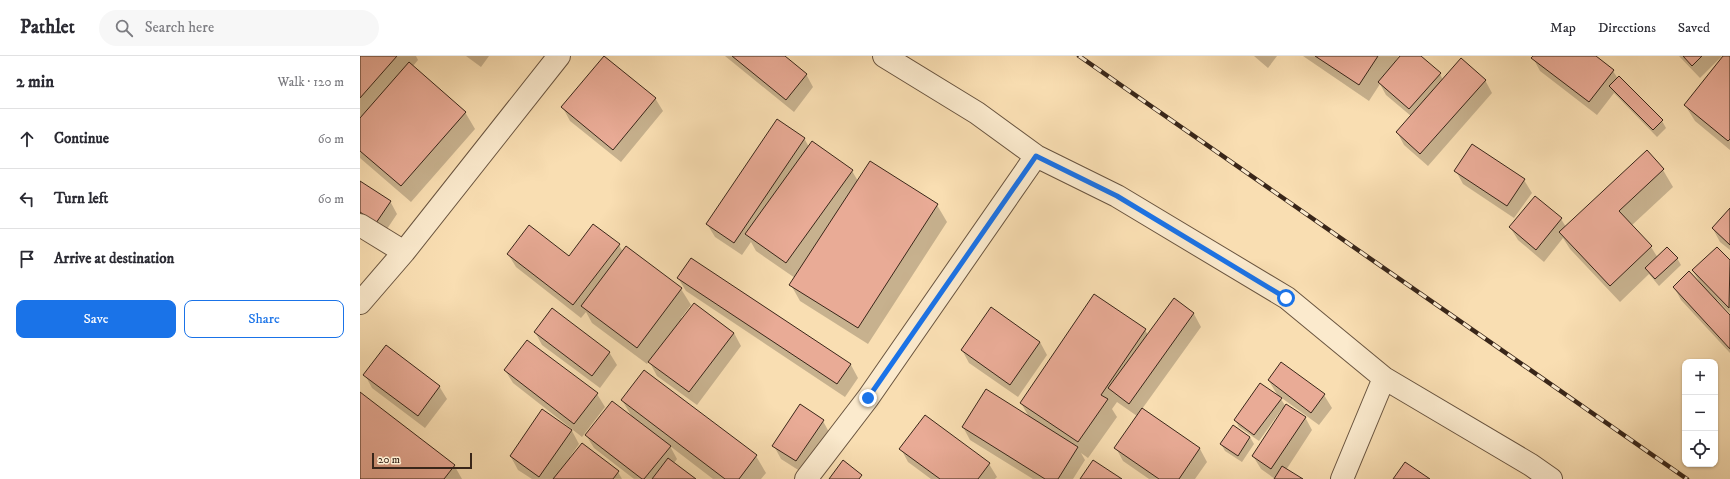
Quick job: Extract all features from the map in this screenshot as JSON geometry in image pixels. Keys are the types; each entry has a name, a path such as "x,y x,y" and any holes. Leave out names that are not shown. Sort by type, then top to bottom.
{"street":[{"path":"360,303 404,252 559,56"},
{"path":"884,56 977,113 1036,156 1117,196 1286,298 1384,378 1531,465 1551,479"},
{"path":"806,479 868,398 1036,156"},
{"path":"360,225 404,252"},
{"path":"1342,479 1384,378"}],"building":[{"path":"360,56 397,56 360,98"},
{"path":"604,56 656,98 613,150 561,107"},
{"path":"732,56 785,56 807,74 786,100"},
{"path":"1315,56 1378,56 1359,85"},
{"path":"1400,56 1421,56 1441,73 1409,109 1378,82"},
{"path":"1533,56 1596,56 1614,70 1589,102 1531,58"},
{"path":"1683,56 1702,56 1692,66"},
{"path":"1723,56 1730,56 1730,139 1728,141 1684,105"},
{"path":"1461,58 1486,80 1420,154 1396,132"},
{"path":"409,62 466,112 401,186 360,151 360,118"},
{"path":"1619,76 1663,120 1653,130 1609,86"},
{"path":"777,119 805,138 734,243 706,224"},
{"path":"812,141 853,170 786,263 745,234"},
{"path":"1472,144 1525,179 1507,206 1454,171"},
{"path":"1647,150 1664,169 1619,211 1652,246 1610,286 1559,232"},
{"path":"870,161 938,204 858,328 789,285"},
{"path":"360,181 391,201 376,223 360,212"},
{"path":"1535,196 1562,218 1536,250 1509,227"},
{"path":"1730,208 1730,245 1712,228"},
{"path":"593,224 620,244 573,305 507,254 529,225 569,256"},
{"path":"626,246 682,288 637,348 581,306"},
{"path":"1667,247 1678,258 1655,279 1645,268"},
{"path":"1717,247 1730,260 1729,308 1692,270"},
{"path":"691,258 851,364 837,384 677,278"},
{"path":"1689,271 1730,315 1730,349 1673,287"},
{"path":"1094,294 1146,329 1101,395 1108,399 1078,442 1020,403"},
{"path":"1174,298 1194,313 1129,404 1108,388"},
{"path":"694,303 734,333 689,392 648,362"},
{"path":"991,307 1040,342 1010,385 961,350"},
{"path":"552,308 610,352 592,376 534,332"},
{"path":"527,340 598,393 574,424 504,370"},
{"path":"386,345 440,386 418,416 363,375"},
{"path":"1281,362 1325,394 1311,413 1268,380"},
{"path":"644,370 757,455 739,479 725,479 621,400"},
{"path":"1260,383 1282,398 1254,435 1234,420"},
{"path":"986,389 1078,447 1058,479 1045,479 962,427"},
{"path":"360,392 455,465 444,479 360,479"},
{"path":"612,401 671,446 644,479 585,435"},
{"path":"800,404 824,420 796,461 772,446"},
{"path":"1286,404 1306,417 1271,469 1252,456"},
{"path":"1142,408 1200,448 1179,479 1159,479 1114,448"},
{"path":"542,409 572,430 539,477 510,456"},
{"path":"925,415 990,463 978,479 940,479 899,449"},
{"path":"1233,425 1250,437 1238,456 1220,444"},
{"path":"582,443 619,471 613,479 553,479"},
{"path":"668,458 696,479 652,479"},
{"path":"843,460 862,475 859,479 829,479"},
{"path":"1093,460 1122,479 1080,479"},
{"path":"1405,462 1430,479 1393,479"},
{"path":"1282,466 1303,479 1274,479"}],"railway":[{"path":"1079,56 1687,479"}],"route":[{"path":"868,398 1036,156 1117,196 1286,298"}]}
